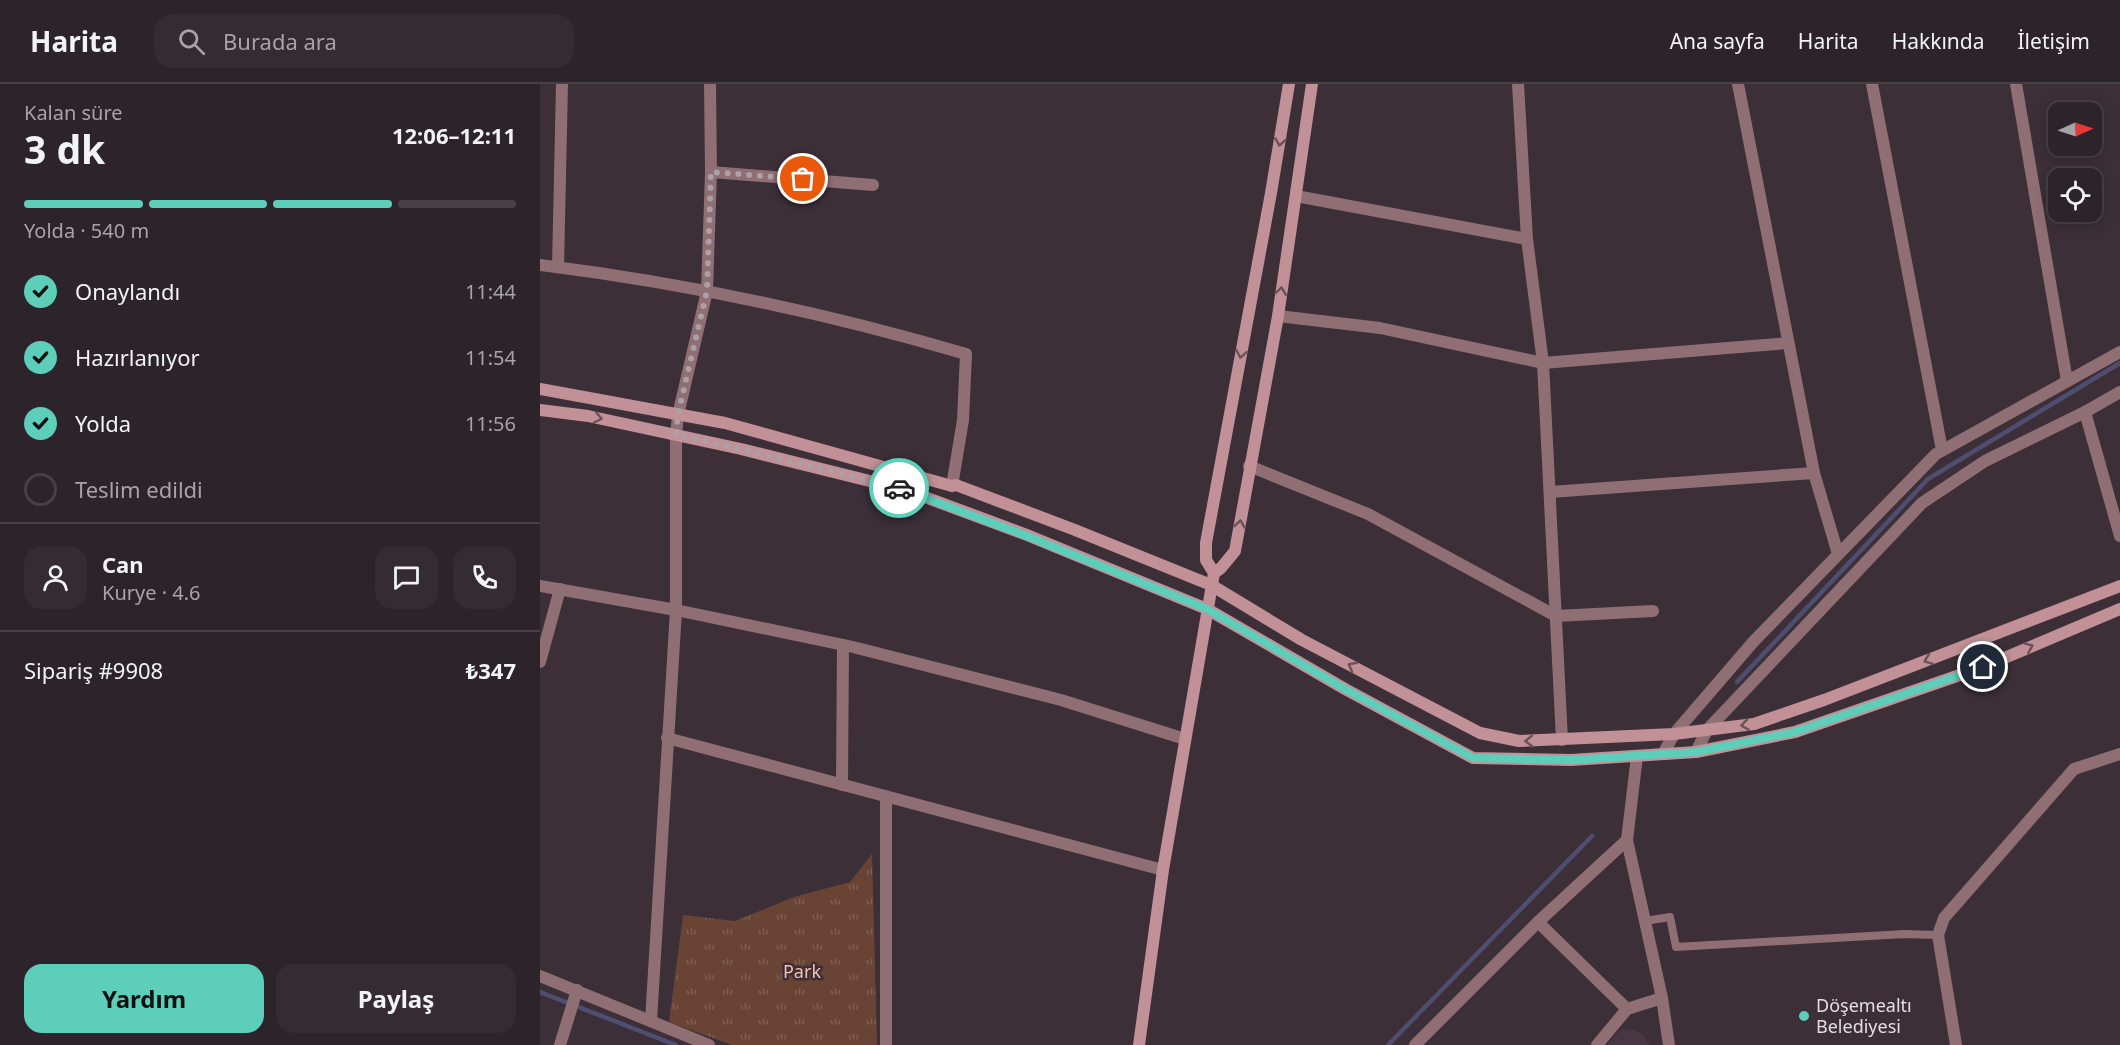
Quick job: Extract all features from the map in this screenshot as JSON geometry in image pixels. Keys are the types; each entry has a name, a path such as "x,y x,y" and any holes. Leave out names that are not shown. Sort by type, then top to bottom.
{"street":[{"path":"558,267 562,84"},
{"path":"651,1021 676,610 676,435 678,414 707,291 711,172 710,84"},
{"path":"1213,579 1206,560 1206,543 1289,84"},
{"path":"1139,1045 1163,870 1207,609 1213,579 1235,551 1278,315 1312,84"},
{"path":"1518,84 1527,239 1543,363 1562,740"},
{"path":"1738,84 1815,473 1838,554"},
{"path":"1872,84 1942,450"},
{"path":"2016,84 2067,381"},
{"path":"711,172 873,185"},
{"path":"1296,195 1527,239"},
{"path":"540,265 707,291 888,331 966,354 963,420 952,486"},
{"path":"1278,315 1380,328 1543,363 1788,343"},
{"path":"1663,754 1674,735 1754,641 1936,454 2120,352"},
{"path":"540,389 725,423 952,486 956,485 1213,579 1302,640 1480,733 1519,741 1674,735 1754,724 1824,700 2120,586"},
{"path":"1696,752 1707,730 1922,503 1985,461 2085,412 2120,392"},
{"path":"540,410 588,416 741,449 906,490 1038,540 1207,609 1345,689 1473,758 1571,760 1696,752 1795,732 1983,667 2120,609"},
{"path":"2085,412 2120,536"},
{"path":"1250,466 1368,514 1556,616 1653,610"},
{"path":"1550,492 1815,473"},
{"path":"540,586 676,610 843,645 1060,700 1185,739"},
{"path":"540,662 560,589"},
{"path":"842,785 843,645"},
{"path":"1636,736 1637,756 1627,840 1662,998 1669,1045"},
{"path":"667,738 1163,870"},
{"path":"1956,1045 1938,935 1944,918 2074,769 2120,754"},
{"path":"886,796 886,1045"},
{"path":"1415,1045 1538,922 1627,840"},
{"path":"1538,922 1627,1010"},
{"path":"540,976 574,1000 651,1021 709,1045"},
{"path":"1597,1045 1627,1010 1662,998"},
{"path":"560,1045 574,1000"}],"lane":[{"path":"1645,921 1670,917 1676,947 1905,934 1938,935"}],"shaded area":[{"path":"1631,1029 1641,1033 1650,1045 1607,1045 1620,1030"}],"green space":[{"name":"Park","path":"872,854 877,1045 732,1045 669,1022 683,915 735,921 794,897 850,882"}],"waterway":[{"path":"1737,682 1928,479 2120,363"},
{"path":"1388,1045 1592,836"},
{"path":"540,992 676,1045"}],"way so far":[{"path":"803,179 711,172 707,291 678,414 676,435 899,488"}],"place":[{"name":"Döşemealtı Belediyesi","path":"1804,1016"}],"route":[{"path":"899,488 1027,536 1207,609 1345,689 1473,758 1571,760 1696,752 1795,732 1983,667"}]}
